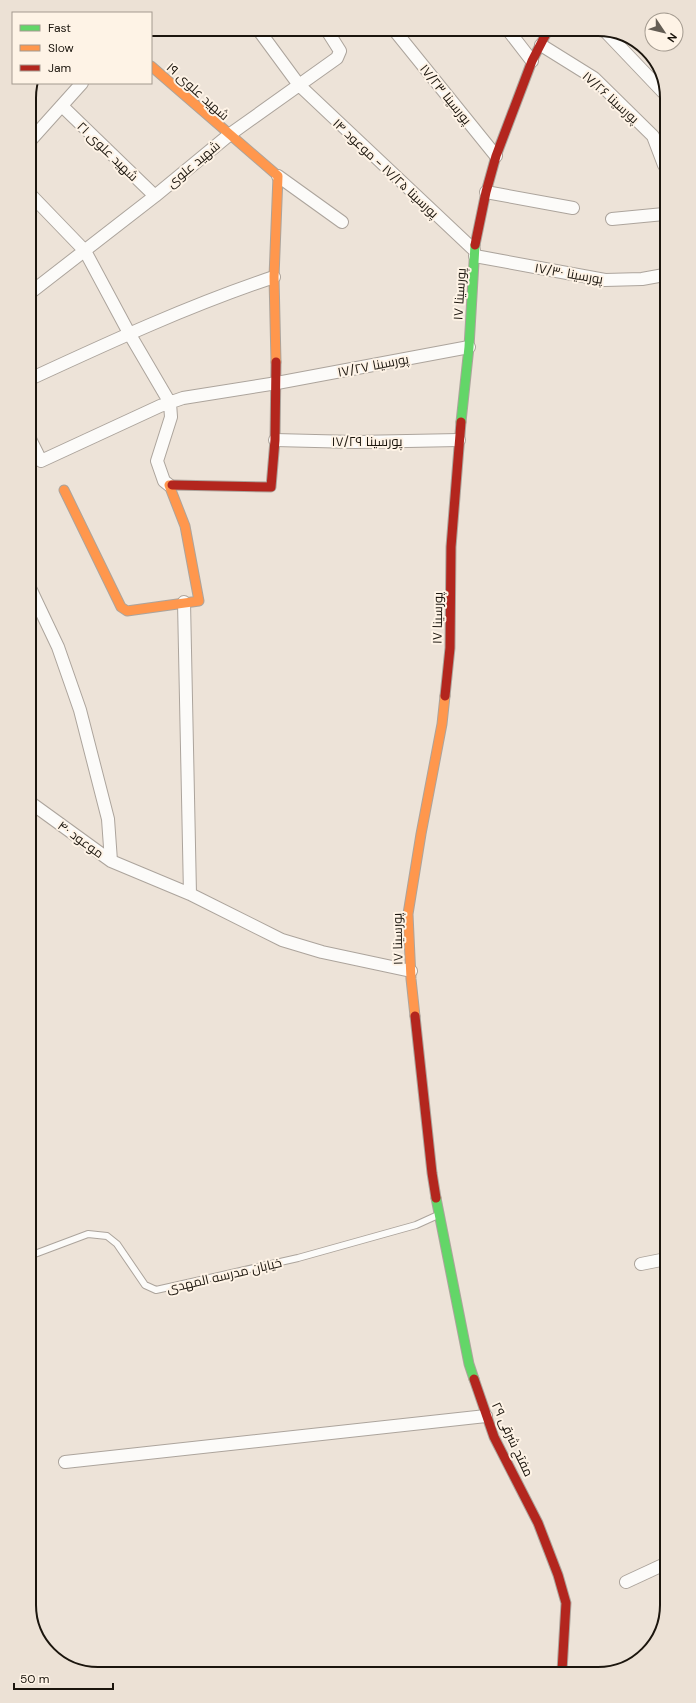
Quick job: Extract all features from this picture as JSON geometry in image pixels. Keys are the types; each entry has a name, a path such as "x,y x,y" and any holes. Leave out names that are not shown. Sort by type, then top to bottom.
{"street":[{"name":"پورسینا ۱۷/۲۵ - موعود ۱۴","path":"263,36 299,85 474,253"},
{"name":"شهید علوی","path":"36,289 155,196 229,135 337,58 340,51 331,36"},
{"name":"پورسینا ۱۷/۲۳","path":"399,36 496,156"},
{"path":"512,36 532,62"},
{"name":"پورسینا ۱۷","path":"439,1215 432,1173 410,971 408,914 420,834 442,724 450,648 451,547 459,440 469,347 474,253 486,192 496,156 532,62 545,36"},
{"path":"611,37 659,87"},
{"name":"پورسینا ۱۷/۲۶","path":"541,45 594,78 658,133 660,144"},
{"name":"شهید علوی ۱۹","path":"152,67 278,176"},
{"path":"36,134 81,84"},
{"name":"شهید علوی ۲۱","path":"62,106 155,196"},
{"path":"278,176 342,222"},
{"path":"169,485 271,487 275,440 277,383 274,277 278,176"},
{"path":"486,192 573,208"},
{"path":"36,200 85,251 129,334 170,403 171,417 157,462 164,481 169,485 185,526 200,599 198,602 184,602 127,611 124,610 64,490"},
{"path":"612,219 660,214"},
{"name":"پورسینا ۱۷/۳۰","path":"474,253 605,280 642,279 660,276"},
{"path":"36,376 129,334 223,294 274,277"},
{"name":"پورسینا ۱۷/۲۷","path":"36,451 41,461 183,398 277,383 469,347"},
{"name":"پورسینا ۱۷/۲۹","path":"275,440 355,442 459,440"},
{"path":"36,601 58,647 80,710 108,819 111,861"},
{"path":"184,602 190,894"},
{"name":"موعود ۴۰","path":"36,807 111,861 190,894 282,940 322,952 410,971"},
{"name":"مفتح شرقی ۲۹","path":"439,1215 470,1364 486,1416 494,1437 538,1523 558,1576 566,1603 562,1667"},
{"path":"641,1264 660,1259"},
{"path":"65,1462 486,1416"},
{"path":"626,1582 660,1566"}],"lane":[{"name":"خیابان مدرسه المهدی","path":"36,1254 88,1234 107,1236 117,1244 145,1286 156,1290 298,1258 416,1225 439,1215"}],"traffic: fast":[{"path":"461,422 469,347 475,245"},
{"path":"436,1198 469,1364 474,1379"}],"traffic: slow":[{"path":"152,67 278,176 274,277 276,362"},
{"path":"64,490 121,607 127,611 199,601 185,526 169,485 172,485"},
{"path":"415,1016 411,979 408,914 421,834 442,724 445,696"}],"traffic: jam":[{"path":"475,245 486,192 496,156 532,61 545,36"},
{"path":"172,485 271,487 275,440 276,362"},
{"path":"445,696 450,648 451,547 461,422"},
{"path":"415,1016 436,1198"},
{"path":"474,1379 494,1437 538,1523 558,1575 566,1603 562,1667"}]}
